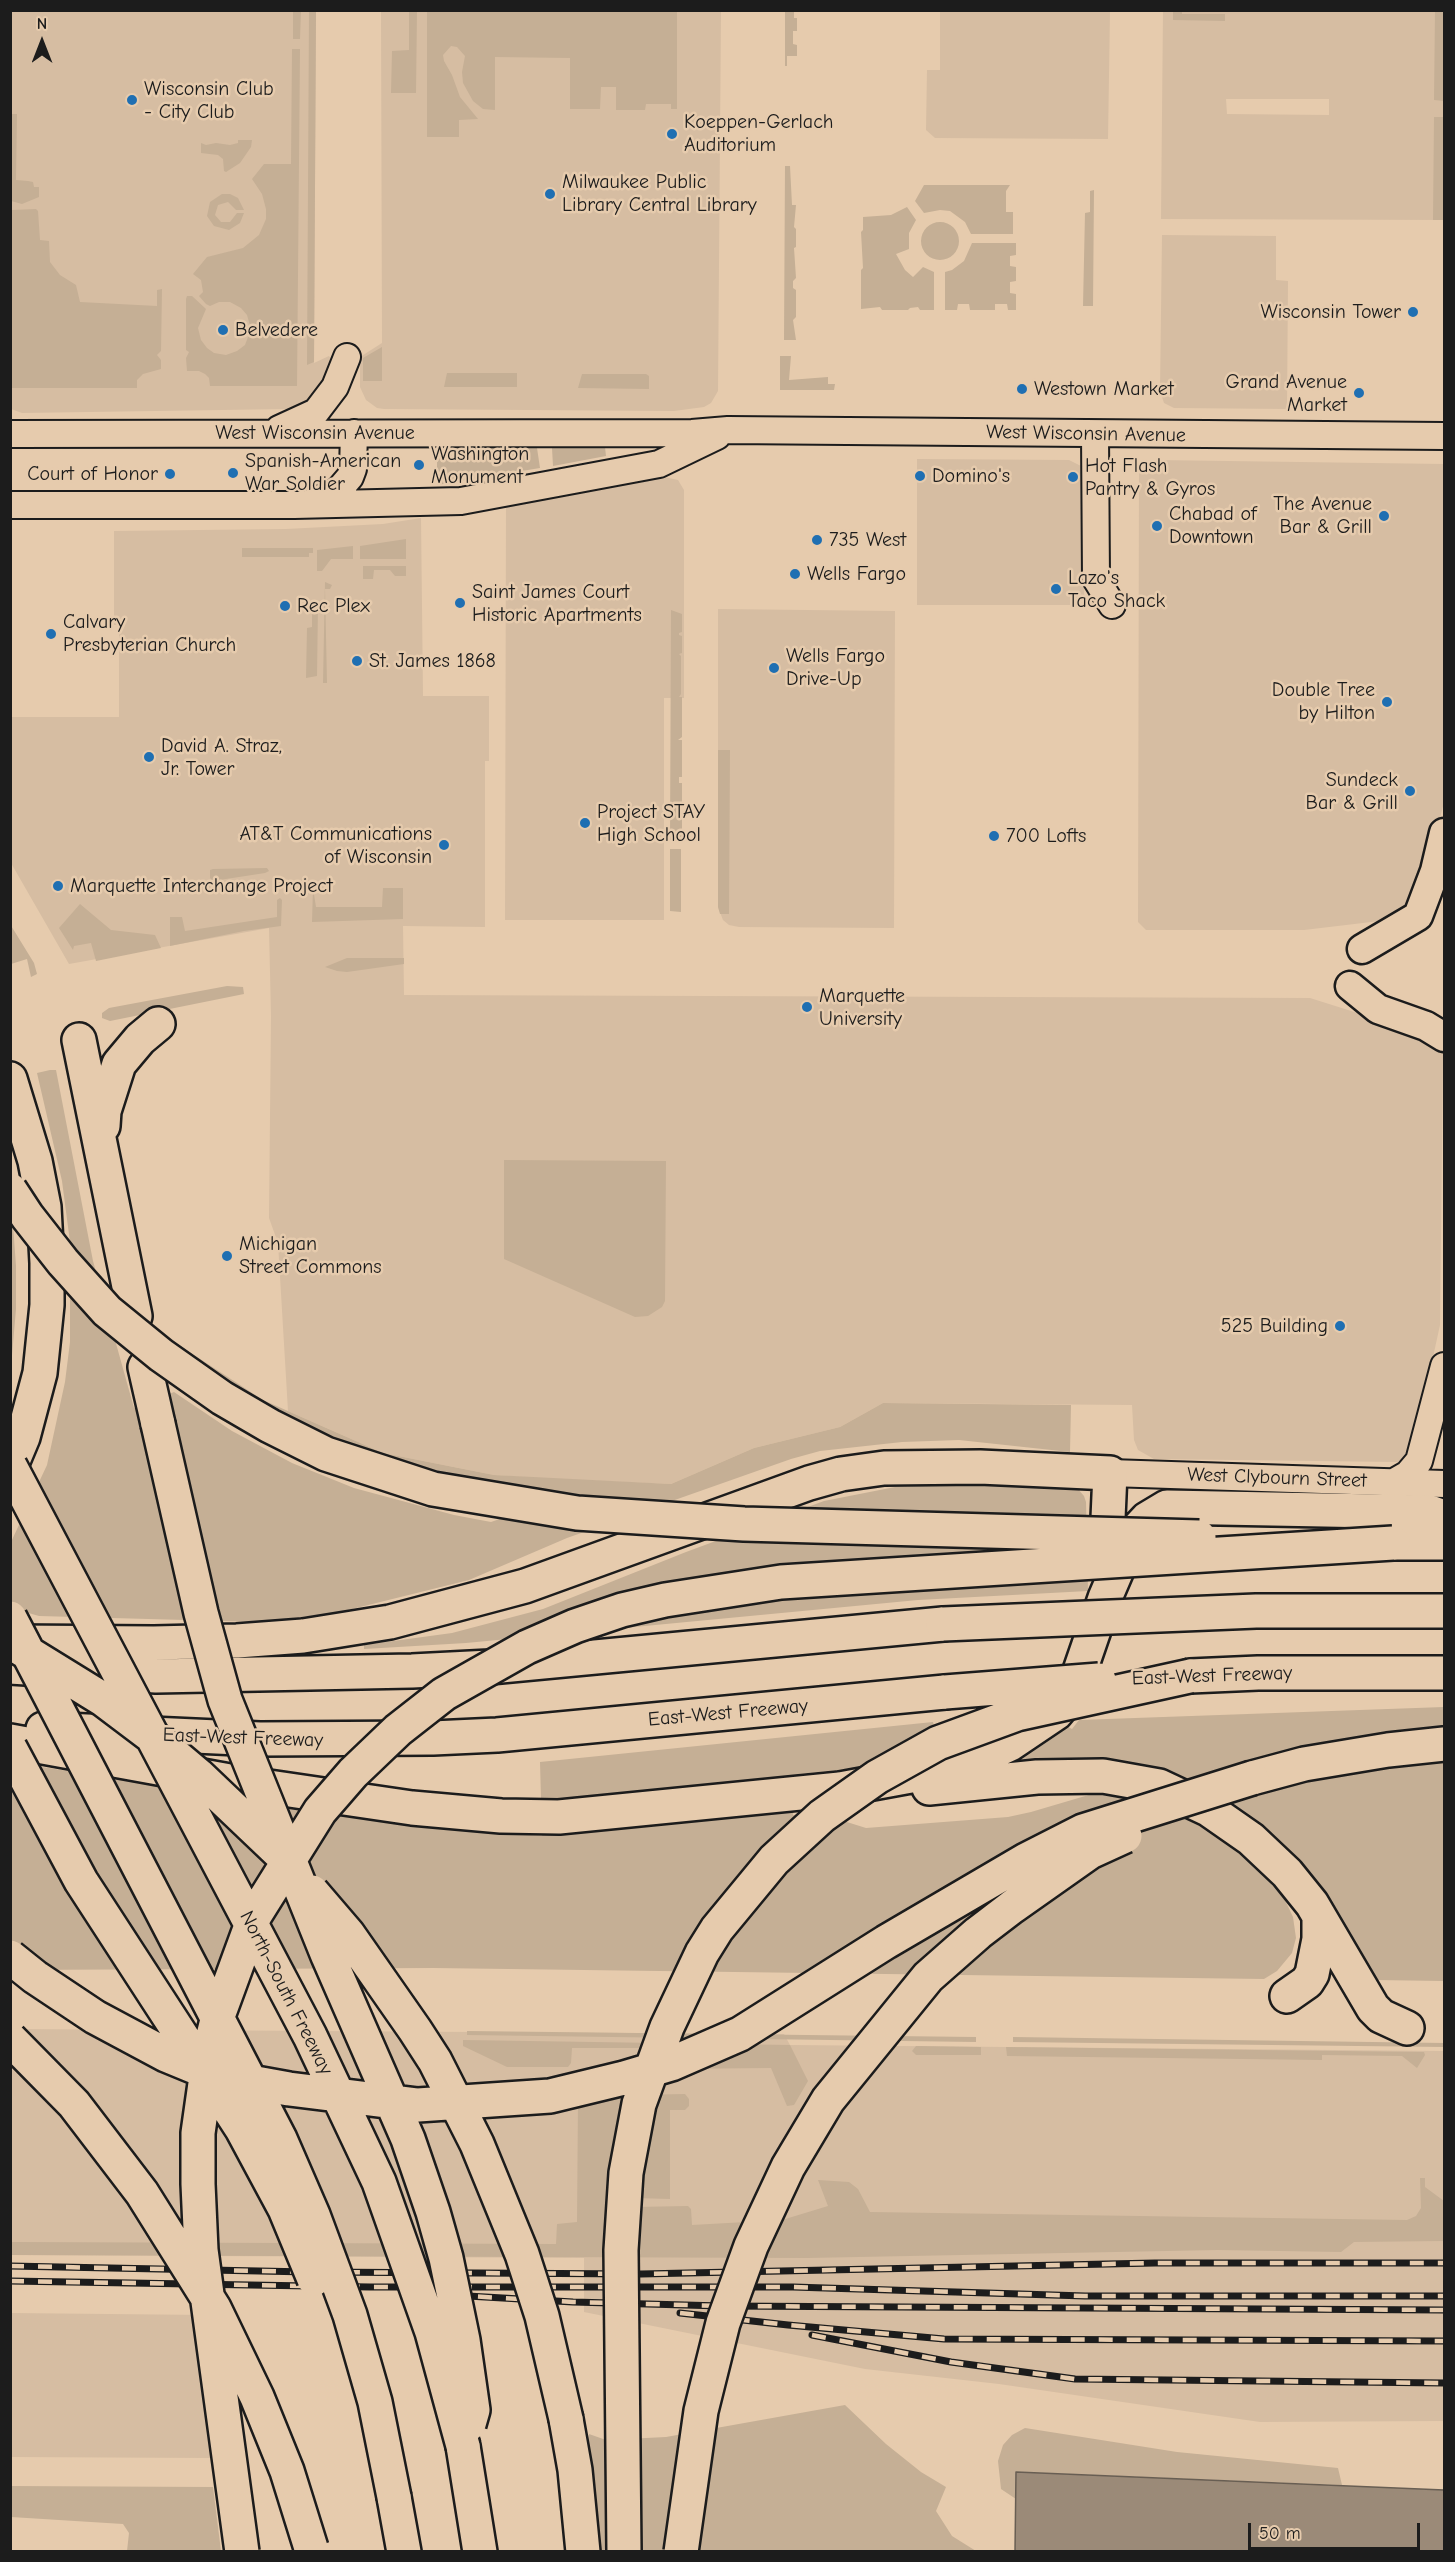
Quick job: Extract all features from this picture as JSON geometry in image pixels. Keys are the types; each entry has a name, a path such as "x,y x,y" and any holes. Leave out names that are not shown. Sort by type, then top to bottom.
{"highway":[{"path":"101,1145 104,1111 119,1064 134,1044 158,1024"},
{"path":"79,1040 135,1316"},
{"path":"10,1079 34,1161 44,1207 47,1305 40,1373 22,1437 10,1467"},
{"path":"10,1190 63,1262 108,1311 161,1355 222,1398 326,1454 433,1489 577,1513 744,1524 1444,1543"},
{"path":"145,1367 201,1613 225,1700 328,1956 408,2139 433,2212 446,2258 463,2340 473,2410 463,2446"},
{"path":"10,1642 154,1644 237,1641 303,1636 390,1622 476,1600 575,1569 771,1496 841,1474 919,1466 1110,1473 1105,1598"},
{"name":"North-South Freeway","path":"10,1467 310,2036 379,2182 432,2332 463,2446 480,2552"},
{"path":"10,1742 235,1782 412,1808 470,1814 539,1817 840,1789 938,1771 978,1759 1010,1744 1043,1724 1072,1694 1105,1598 1132,1535 1147,1519 1167,1507 1430,1512 1444,1517"},
{"path":"242,2552 201,2250 198,2133 210,2048 218,2016 255,1915 320,1811 353,1773 398,1730 444,1694 482,1670 527,1647 574,1626 622,1610 675,1598 781,1582 1393,1543"},
{"path":"10,1668 156,1676 412,1671 490,1667 943,1624 1256,1611 1444,1611"},
{"path":"10,1618 280,2139 313,2215 350,2315 375,2402 404,2552"},
{"path":"10,1642 104,1700 145,1731 198,1775 280,1853 348,1935 435,2061 499,2193 542,2316 566,2419 575,2470 583,2552"},
{"name":"East-West Freeway","path":"10,1727 174,1736 338,1740 496,1734 1061,1682 1258,1673 1444,1673"},
{"path":"624,2552 621,2250 626,2174 639,2104 667,2027 702,1953 717,1929 774,1860 822,1816 877,1777 938,1743 1017,1714 1190,1676"},
{"path":"10,1957 95,2018 166,2055 218,2076 289,2089 418,2105 550,2096 671,2064 740,2034 886,1942 1026,1860 1083,1831 1304,1764 1389,1750 1444,1744"},
{"path":"10,1748 81,1881 242,2129 285,2209 327,2308 394,2497"},
{"path":"840,1789 887,1791 1037,1777 1103,1776 1159,1786 1208,1809 1251,1839 1287,1873 1312,1904 1373,2008 1381,2016 1407,2028"},
{"path":"681,2552 701,2410 722,2326 751,2247 788,2167 828,2100 928,1977 978,1933 1090,1852 1252,1779"},
{"path":"1287,1996 1307,1982 1312,1974 1319,1939 1319,1916"},
{"path":"10,2039 74,2104 142,2193 214,2308 257,2397 287,2471 312,2552"}],"main road":[{"path":"258,433 295,423 316,411 335,387 347,357"},
{"name":"West Wisconsin Avenue","path":"10,434 692,433 728,430 1444,436"},
{"name":"West Wisconsin Avenue","path":"10,505 294,505 461,501 659,464 728,430"},
{"path":"294,505 319,501 344,485 353,469 354,433"},
{"path":"1095,434 1096,579 1113,605"},
{"path":"1362,949 1418,916 1435,872 1444,833"},
{"path":"1350,986 1378,1009 1425,1026 1444,1037"},
{"path":"1394,1482 1408,1474 1419,1461 1444,1366"},
{"name":"West Clybourn Street","path":"1110,1473 1444,1484"}],"shaded area":[{"path":"10,11 316,11 314,363 329,356 331,359 327,377 310,400 288,409 22,413 11,409"},
{"path":"293,11 301,11 300,39 293,39"},
{"path":"309,11 316,11 314,362 307,365"},
{"name":"Milwaukee Public Library Central Library","path":"381,11 721,11 718,391 711,403 704,407 674,411 384,409 377,408 366,400 360,387 360,357 382,343"},
{"path":"409,11 417,11 416,93 391,93 392,51 409,50"},
{"path":"427,11 677,11 677,109 671,109 671,104 646,104 645,110 616,110 616,87 601,87 600,109 570,109 570,58 495,57 495,110 483,109 473,101 463,83 462,72 465,56 457,47 451,46 443,55 444,61 460,97 478,119 459,120 459,137 427,137"},
{"path":"785,11 794,11 794,18 797,18 797,31 793,31 793,44 797,45 797,56 787,56 787,66 785,66"},
{"path":"940,11 1110,11 1108,139 935,138 926,130 927,70 940,70"},
{"path":"1163,11 1444,11 1444,220 1161,219","holes":["1226,99 1329,99 1329,115 1227,114"]},
{"path":"1173,11 1182,11 1182,14 1225,14 1225,21 1173,20"},
{"path":"1435,11 1444,11 1444,101 1434,100"},
{"path":"292,49 300,49 297,386 210,386 209,378 205,374 199,371 187,371 186,358 189,352 186,350 186,299 187,296 192,296 206,309 198,328 201,340 207,348 214,353 226,355 245,345 251,329 247,315 241,308 230,302 219,302 210,306 206,304 199,296 203,292 201,280 193,274 207,257 243,248 259,235 266,219 266,209 262,194 252,179 264,164 291,164"},
{"path":"12,114 17,114 16,180 33,182 34,187 39,187 39,197 22,204 11,201"},
{"path":"1434,117 1444,117 1444,220 1433,220"},
{"path":"238,140 252,140 251,147 240,163 226,172 223,159 218,155 201,153 201,143 230,145 238,143"},
{"path":"785,166 790,166 792,205 796,205 794,227 796,247 794,248 796,278 793,281 793,288 796,290 796,317 793,320 796,340 784,340"},
{"path":"924,185 1010,185 1006,191 1006,212 1013,212 1013,234 971,234 965,222 950,211 924,213 915,201"},
{"path":"1094,190 1093,306 1083,306 1085,213 1090,212 1090,191"},
{"path":"222,194 230,194 238,198 244,210 236,210 228,202 218,205 215,215 221,222 230,222 237,213 244,213 240,223 229,230 214,226 207,216 210,202"},
{"path":"907,207 916,220 909,233 909,249 896,254 905,270 913,277 923,267 934,272 934,310 920,310 918,307 908,310 882,310 880,307 861,309 863,217 891,215"},
{"path":"36,209 40,240 49,241 50,262 60,275 76,285 80,302 157,306 157,290 162,289 161,351 157,355 161,360 161,369 143,374 137,380 137,388 12,388 12,210"},
{"path":"940,222 947,223 953,228 958,234 958,248 953,254 947,259 940,260 933,259 927,254 922,248 921,241 922,234 927,228 933,223"},
{"path":"1162,235 1276,236 1276,280 1288,281 1287,409 1174,408 1164,403 1160,391"},
{"path":"972,243 1016,243 1016,255 1010,256 1010,266 1016,267 1016,281 1010,282 1010,293 1016,294 1016,310 1008,310 1007,304 995,304 995,310 970,310 969,304 958,304 957,310 945,310 945,272 964,261"},
{"path":"382,347 382,381 363,381 363,358"},
{"path":"780,356 791,356 789,380 828,377 828,384 835,384 834,390 780,390"},
{"path":"447,373 517,373 517,387 444,387"},
{"path":"582,374 646,374 649,376 649,389 578,388"},
{"path":"437,447 537,448 540,468 437,485"},
{"path":"605,447 606,456 553,466 552,448"},
{"path":"917,459 1069,460 1081,466 1085,481 1084,605 917,605"},
{"path":"1155,460 1444,464 1444,802 1425,879 1417,900 1388,920 1304,930 1146,930 1138,922 1139,473 1142,465"},
{"path":"664,477 678,480 684,490 684,698 664,698 664,920 505,920 506,507"},
{"name":"Marquette University","path":"421,518 423,696 489,696 489,761 485,761 485,927 403,926 404,995 1310,998 1424,1034 1441,1050 1443,1055 1440,1325 1414,1444 1406,1458 1397,1462 1154,1459 1138,1450 1134,1440 1132,1405 883,1403 840,1427 754,1448 671,1484 552,1479 494,1475 383,1453 288,1411 278,1243 269,1218 271,1016 269,928 69,964 11,863 10,717 119,717 119,625 114,625 114,531 286,529 383,524"},
{"path":"406,539 406,559 360,559 360,546"},
{"path":"353,546 353,559 331,559 322,571 317,571 317,550"},
{"path":"242,548 313,548 313,553 309,553 309,557 242,557"},
{"path":"363,566 406,566 406,576 395,576 390,570 374,570 373,579 363,579"},
{"path":"325,582 332,585 330,589 325,589 327,683 323,683"},
{"path":"312,605 318,605 317,676 306,678 307,628 312,627"},
{"path":"718,609 895,611 894,928 739,927 729,925 723,920 718,907"},
{"path":"671,610 682,614 682,632 679,633 682,636 682,653 679,654 681,656 681,694 679,697 682,697 682,737 678,740 682,740 682,777 679,777 679,783 682,783 682,840 670,840"},
{"path":"718,750 730,750 729,914 720,914 718,907"},
{"path":"670,849 681,849 681,912 670,911"},
{"path":"267,868 269,871 265,873 213,881 210,878 210,870 213,869"},
{"path":"313,888 316,907 382,907 383,888 403,888 403,919 312,922"},
{"path":"280,898 282,900 281,926 170,946 170,917 182,917 185,931 277,917 277,900"},
{"path":"80,904 111,930 155,935 161,948 96,961 91,943 74,946 73,950 59,928"},
{"path":"10,924 34,963 37,974 31,977 27,959 11,964"},
{"path":"347,958 404,958 404,964 347,972 325,967"},
{"path":"227,986 243,987 244,994 110,1021 102,1018 102,1013 109,1008"},
{"path":"56,1070 93,1261 134,1408 174,1392 232,1431 292,1463 354,1488 454,1515 491,1522 560,1498 448,1481 337,1447 165,1345 165,1336 263,1400 383,1453 494,1475 671,1484 754,1448 840,1427 883,1403 1071,1405 1070,1452 959,1440 902,1442 820,1451 791,1459 567,1538 469,1580 336,1613 258,1622 39,1616 11,1608 11,1542 47,1465 65,1382 70,1342 70,1242 62,1181 37,1073"},
{"path":"504,1160 666,1161 665,1301 662,1307 648,1316 635,1317 504,1259"},
{"path":"10,1184 16,1266 16,1309 11,1367"},
{"path":"1072,1486 1077,1488 1086,1502 1088,1591 918,1600 466,1643 364,1649 364,1645 452,1633 543,1609 686,1552 824,1501 895,1487"},
{"path":"1444,1707 1444,1981 1375,1980 1359,1955 1341,1918 1323,1889 1306,1868 1261,1826 1202,1786 999,1765 1061,1723 1072,1729 1079,1720"},
{"path":"933,1722 935,1731 867,1767 798,1774 793,1815 818,1813 866,1828 1008,1817 1109,1789 1172,1808 1205,1827 1250,1860 1285,1900 1293,1917 1296,1938 1292,1953 1277,1971 1264,1979 433,1968 10,1970 10,1762 427,1827 542,1836 540,1762"},
{"path":"11,2029 784,2034 790,2045 1444,2051 1444,2421 1260,2422 999,2384 865,2369 584,2312 584,2258 11,2255"},
{"path":"467,2031 976,2037 976,2042 467,2035"},
{"path":"1013,2037 1444,2043 1444,2047 1013,2042"},
{"path":"463,2040 790,2045 808,2081 794,2105 787,2106 771,2068 669,2069 665,2048 572,2048 571,2063 568,2067 507,2067 463,2046"},
{"path":"916,2046 981,2047 981,2055 916,2055 912,2051"},
{"path":"1006,2047 1424,2052 1425,2055 1417,2068 1402,2056 1322,2055 1322,2060 1007,2056"},
{"path":"685,2094 689,2099 689,2106 685,2110 670,2110 670,2199 635,2198 635,2207 688,2206 691,2209 692,2225 782,2220 828,2206 818,2180 849,2182 858,2189 870,2212 1407,2220 1416,2216 1421,2208 1420,2178 1425,2178 1425,2187 1444,2201 1444,2241 1354,2242 1341,2252 1218,2250 807,2258 11,2255 11,2242 556,2244 557,2224 577,2222 578,2101 583,2096"},
{"path":"11,2313 206,2315 214,2458 11,2457"},
{"path":"845,2405 886,2444 921,2472 946,2487 936,2511 952,2536 976,2551 567,2552 589,2434 606,2440 666,2437"},
{"path":"1025,2428 1177,2452 1338,2468 1342,2485 1017,2472 1016,2499 1001,2489 998,2461 1003,2445 1012,2435"},
{"path":"1016,2472 1444,2490 1444,2551 1015,2551"},
{"path":"11,2486 213,2487 221,2551 127,2551 129,2533 123,2524 11,2517"}],"railway":[{"path":"10,2266 309,2272 641,2274 1155,2263 1444,2263"},
{"path":"10,2281 370,2287 793,2287 1085,2296 1444,2296"},
{"path":"450,2295 573,2302 722,2306 1444,2310"},
{"path":"680,2313 944,2339 1444,2341"},
{"path":"812,2335 951,2362 1075,2379 1444,2383"}],"place":[{"name":"Wisconsin Club - City Club","path":"132,100"},
{"name":"Koeppen-Gerlach Auditorium","path":"672,134"},
{"name":"Milwaukee Public Library Central Library","path":"550,194"},
{"name":"Wisconsin Tower","path":"1413,312"},
{"name":"Belvedere","path":"223,330"},
{"name":"Westown Market","path":"1022,389"},
{"name":"Grand Avenue Market","path":"1359,393"},
{"name":"Washington Monument","path":"419,465"},
{"name":"Spanish-American War Soldier","path":"233,473"},
{"name":"Court of Honor","path":"170,474"},
{"name":"Domino's","path":"920,476"},
{"name":"Hot Flash Pantry & Gyros","path":"1073,477"},
{"name":"The Avenue Bar & Grill","path":"1384,516"},
{"name":"Chabad of Downtown","path":"1157,526"},
{"name":"735 West","path":"817,540"},
{"name":"Wells Fargo","path":"795,574"},
{"name":"Lazo's Taco Shack","path":"1056,589"},
{"name":"Saint James Court Historic Apartments","path":"460,603"},
{"name":"Rec Plex","path":"285,606"},
{"name":"Calvary Presbyterian Church","path":"51,634"},
{"name":"St. James 1868","path":"357,661"},
{"name":"Wells Fargo Drive-Up","path":"774,668"},
{"name":"Double Tree by Hilton","path":"1387,702"},
{"name":"David A. Straz, Jr. Tower","path":"149,757"},
{"name":"Sundeck Bar & Grill","path":"1410,791"},
{"name":"Project STAY High School","path":"585,823"},
{"name":"700 Lofts","path":"994,836"},
{"name":"AT&T Communications of Wisconsin","path":"444,845"},
{"name":"Marquette Interchange Project","path":"58,886"},
{"name":"Marquette University","path":"807,1007"},
{"name":"Michigan Street Commons","path":"227,1256"},
{"name":"525 Building","path":"1340,1326"}]}
